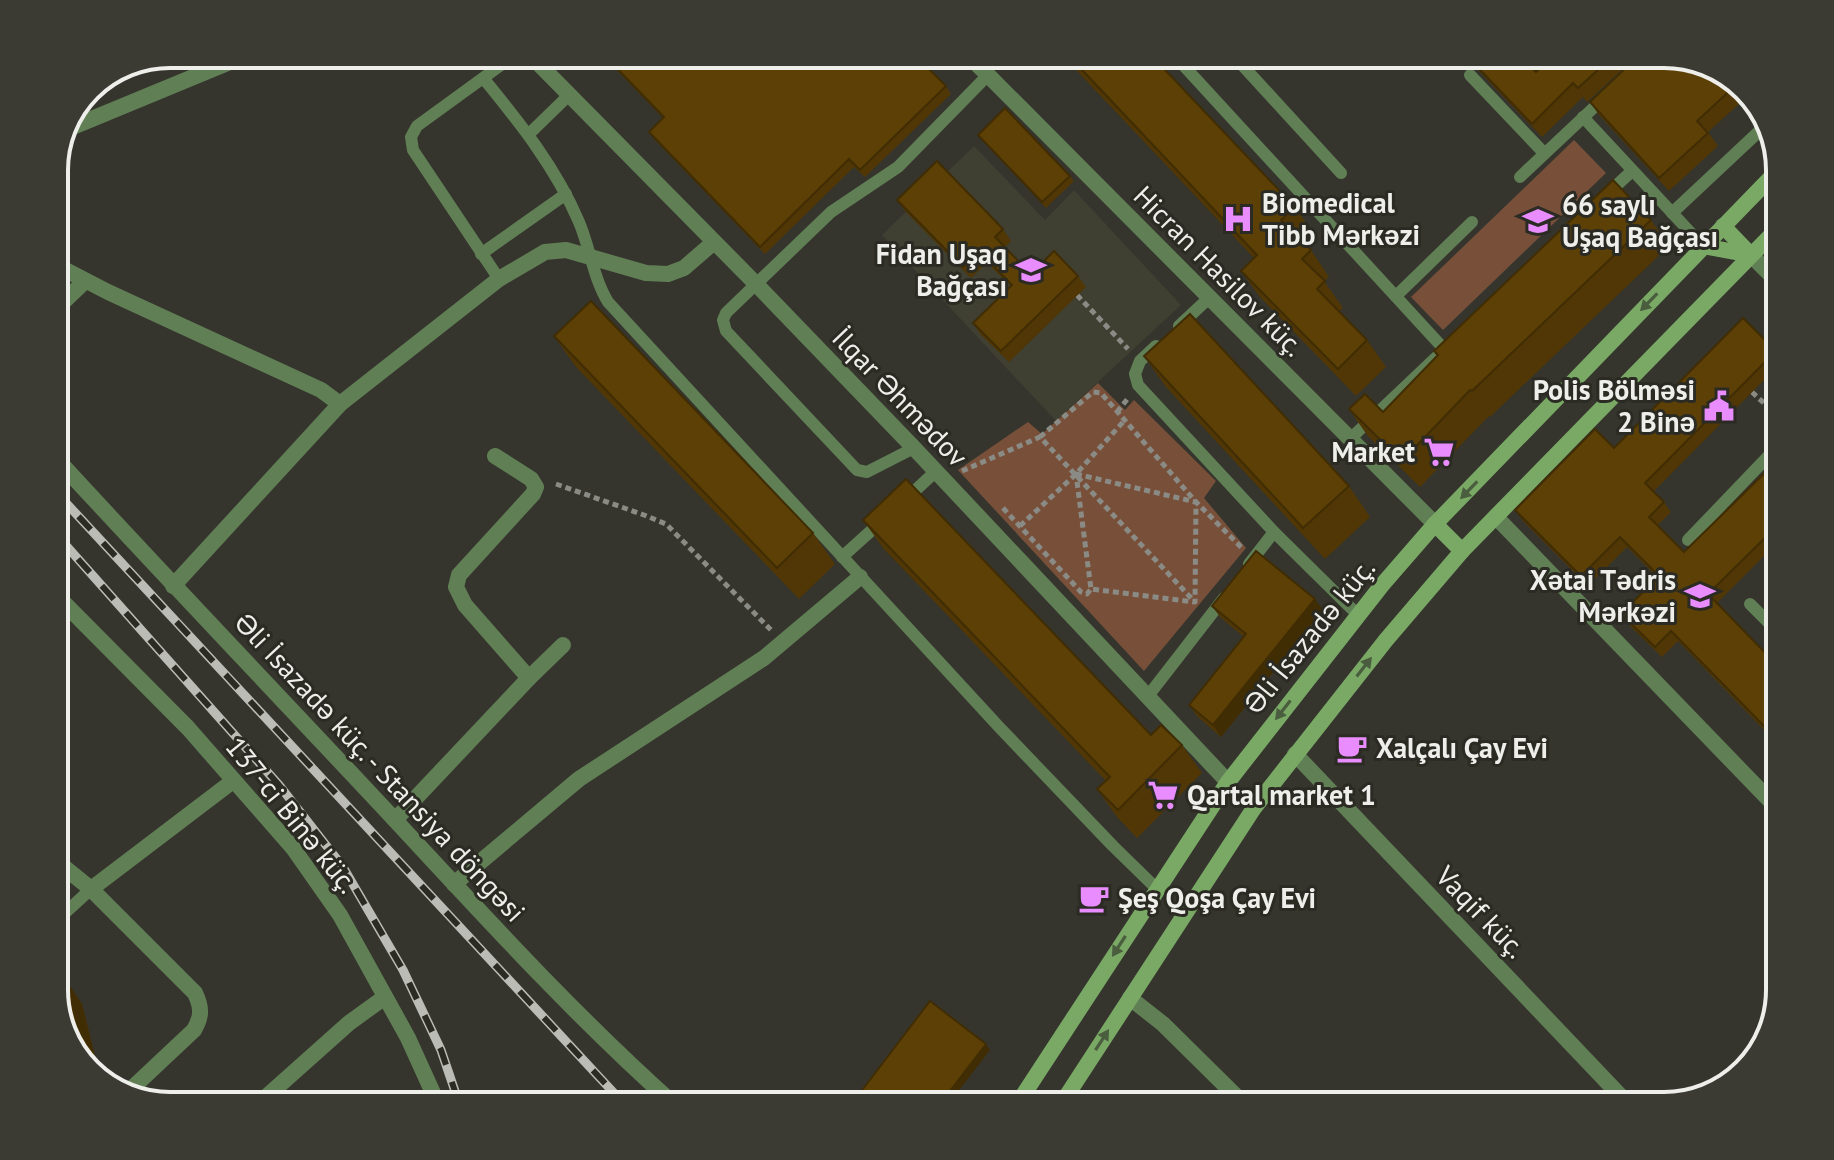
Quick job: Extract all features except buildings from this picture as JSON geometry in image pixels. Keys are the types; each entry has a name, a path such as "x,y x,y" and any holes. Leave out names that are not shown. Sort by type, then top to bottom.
{"main road":[{"path":"1751,255 1723,226 1766,182"},
{"name":"Əli İsazadə küç.","path":"1025,1092 1228,782 1358,615 1435,524 1723,226"},
{"path":"1069,1092 1254,808 1386,640 1462,551 1766,240"},
{"path":"1703,246 1751,255"},
{"path":"1435,524 1462,551"}],"street":[{"path":"80,124 215,68"},
{"name":"İlqar Əhmədov","path":"542,68 914,448 1228,782"},
{"name":"Hicran Hasilov küç.","path":"981,68 1435,524"},
{"path":"173,586 340,404 499,279 545,252 566,250 646,273 668,274 684,268 714,242"},
{"path":"1751,255 1766,270"},
{"path":"68,272 321,390 340,404"},
{"path":"68,297 85,281"},
{"path":"495,456 531,479 536,487 459,575 456,587 465,605 529,678"},
{"name":"Əli İsazadə küç. - Stansiya döngəsi","path":"68,471 454,884 599,1033 661,1092"},
{"path":"1496,517 1766,797"},
{"path":"454,884 579,779 755,664 860,577"},
{"name":"137-ci Binə küç.","path":"68,607 188,728 293,848 332,904 408,1038 433,1092"},
{"path":"395,820 563,645"},
{"name":"Vaqif küç.","path":"1295,754 1617,1092"},
{"path":"91,889 233,781"},
{"path":"68,870 91,889 195,993 201,1006 201,1017 194,1030 135,1086"},
{"path":"272,1092 349,1023 385,997"},
{"path":"1130,998 1163,1024 1232,1092"}],"lane":[{"path":"498,68 417,126 411,137 413,150 499,279"},
{"path":"1186,68 1444,349"},
{"path":"1245,68 1341,173"},
{"path":"914,448 867,472 857,470 726,331 723,320 726,313 831,212 898,167 988,75"},
{"path":"1470,75 1544,153"},
{"path":"484,79 529,134 566,194 592,258 599,287 608,302 1011,739 1157,889"},
{"path":"1520,177 1615,88"},
{"path":"529,134 568,96"},
{"path":"1583,117 1703,246"},
{"path":"1672,213 1758,132"},
{"path":"1600,201 1632,171"},
{"path":"481,254 566,194"},
{"path":"1396,296 1472,222"},
{"path":"1174,330 1209,298"},
{"path":"1350,439 1455,338"},
{"path":"1163,340 1140,361 1135,374 1138,385 1274,532 1358,615"},
{"path":"1688,540 1766,459"},
{"path":"842,557 939,475"},
{"path":"1244,571 1274,532"},
{"path":"1148,696 1235,583"},
{"path":"1750,604 1766,620"},
{"path":"68,910 91,889"}],"path":[{"path":"1077,295 1140,361"},
{"path":"939,475 965,469 1040,437 1097,391 1196,502 1253,559"},
{"path":"1752,392 1766,405"},
{"path":"1020,526 1076,474 1124,421"},
{"path":"1040,437 1208,618"},
{"path":"965,469 976,481"},
{"path":"1076,474 1196,502"},
{"path":"998,504 1081,592 1087,594 1091,589 1076,474"},
{"path":"536,487 552,483 666,524 783,642"},
{"path":"1195,602 1196,502"},
{"path":"1091,589 1195,602"}],"shaded area":[{"path":"1574,140 1606,173 1443,330 1411,297"},
{"name":"Fidan Uşaq Bağçası","path":"974,146 1045,220 1074,190 1181,305 1056,421 882,235"},
{"path":"1098,383 1125,410 1134,400 1216,481 1204,498 1246,548 1144,671 958,470 1028,422 1042,434"}],"railway":[{"path":"68,505 613,1092"},
{"path":"68,548 279,785 343,867 403,970 441,1050 455,1092"}],"place":[{"name":"Biomedical Tibb Mərkəzi","path":"1238,219"},
{"name":"66 saylı Uşaq Bağçası","path":"1538,221"},
{"name":"Fidan Uşaq Bağçası","path":"1031,270"},
{"name":"Polis Bölməsi 2 Binə","path":"1719,406"},
{"name":"Market","path":"1439,452"},
{"name":"Xətai Tədris Mərkəzi","path":"1700,596"},
{"name":"Xalçalı Çay Evi","path":"1352,748"},
{"name":"Qartal market 1","path":"1163,795"},
{"name":"Şeş Qoşa Çay Evi","path":"1094,898"}]}
